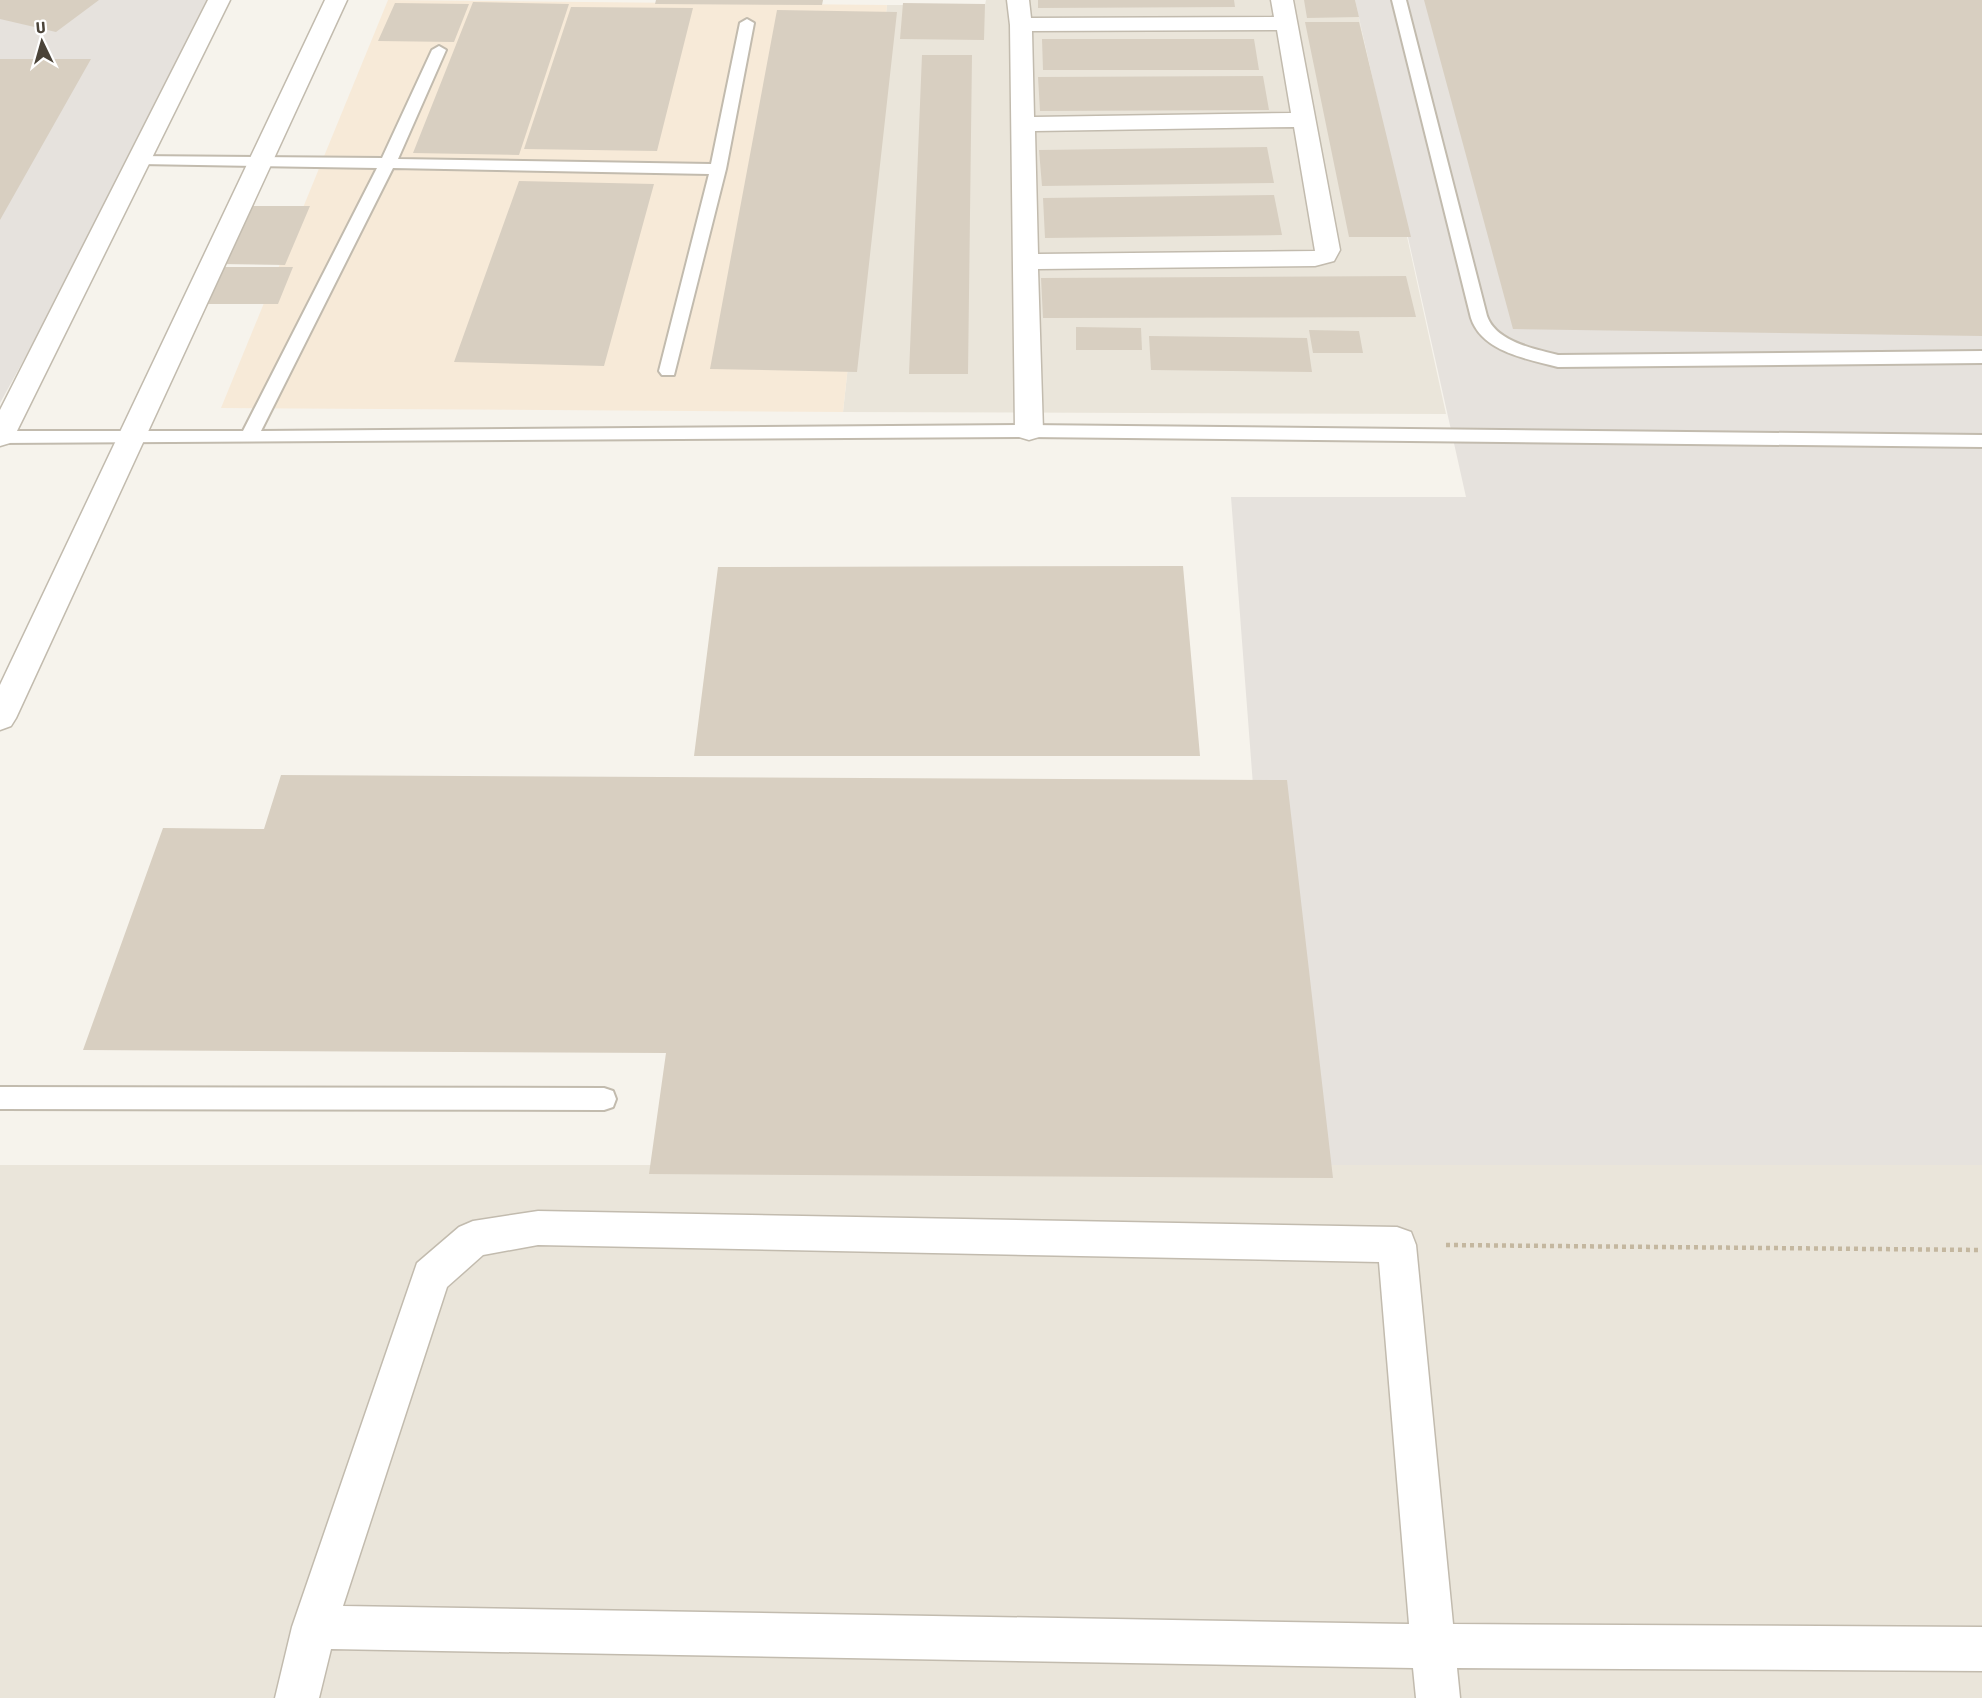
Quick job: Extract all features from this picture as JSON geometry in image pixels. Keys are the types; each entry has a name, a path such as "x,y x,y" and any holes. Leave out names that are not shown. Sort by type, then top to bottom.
{"street":[{"path":"0,437 219,0"},
{"path":"0,718 336,0"},
{"path":"1018,0 1021,25 1029,430"},
{"path":"1026,262 1315,259 1325,256 1328,250 1282,0"},
{"path":"1021,25 1287,23"},
{"path":"1022,124 1305,120"},
{"path":"297,1698 314,1627 431,1276 473,1239 538,1228 1397,1245 1438,1698"},
{"path":"314,1627 1432,1646 1982,1649"}],"lane":[{"path":"1399,0 1477,309 1482,326 1498,339 1519,350 1558,362 1982,357"},
{"path":"668,371 718,169 747,24"},
{"path":"249,437 388,162 439,50"},
{"path":"140,159 718,169"},
{"path":"0,437 1029,430 1982,441"},
{"path":"0,1098 604,1099"}],"path":[{"path":"1397,1245 1982,1250"}],"shaded area":[{"path":"0,0 222,0 0,403"},
{"path":"388,0 887,5 843,412 221,408"},
{"path":"986,0 1355,0 1446,414 843,412 887,5 985,5"},
{"path":"1355,0 1982,0 1982,1165 1282,1165 1231,497 1466,497"},
{"path":"0,1165 1982,1165 1982,1698 0,1698"}],"building":[{"path":"0,0 99,0 56,32 0,19"},
{"path":"656,0 823,0 822,5 655,4"},
{"path":"1038,0 1234,0 1235,7 1038,8"},
{"path":"1304,0 1355,0 1359,17 1307,18"},
{"path":"1424,0 1982,0 1982,336 1513,329"},
{"path":"473,2 569,4 519,155 413,153"},
{"path":"395,3 469,4 454,42 378,41"},
{"path":"903,3 985,4 984,40 900,39"},
{"path":"571,7 693,8 657,151 524,149"},
{"path":"777,10 897,12 857,372 710,369"},
{"path":"1305,22 1359,22 1411,237 1349,237"},
{"path":"1042,39 1254,39 1259,70 1043,70"},
{"path":"922,55 972,55 968,374 909,374"},
{"path":"0,59 91,59 0,220"},
{"path":"1263,76 1269,110 1040,111 1038,77"},
{"path":"1267,147 1274,183 1042,186 1039,150"},
{"path":"519,181 654,184 604,366 454,362"},
{"path":"1274,195 1282,235 1045,238 1043,198"},
{"path":"245,206 310,206 285,265 219,264"},
{"path":"218,267 293,267 278,304 202,304"},
{"path":"1406,276 1416,317 1043,318 1041,278"},
{"path":"1076,327 1141,328 1142,350 1076,350"},
{"path":"1309,330 1359,331 1363,353 1313,353"},
{"path":"1149,336 1307,338 1312,372 1151,370"},
{"path":"1183,566 1200,756 694,756 718,567"},
{"path":"281,775 1287,780 1333,1178 649,1174 666,1053 83,1050 163,828 264,829"}]}
